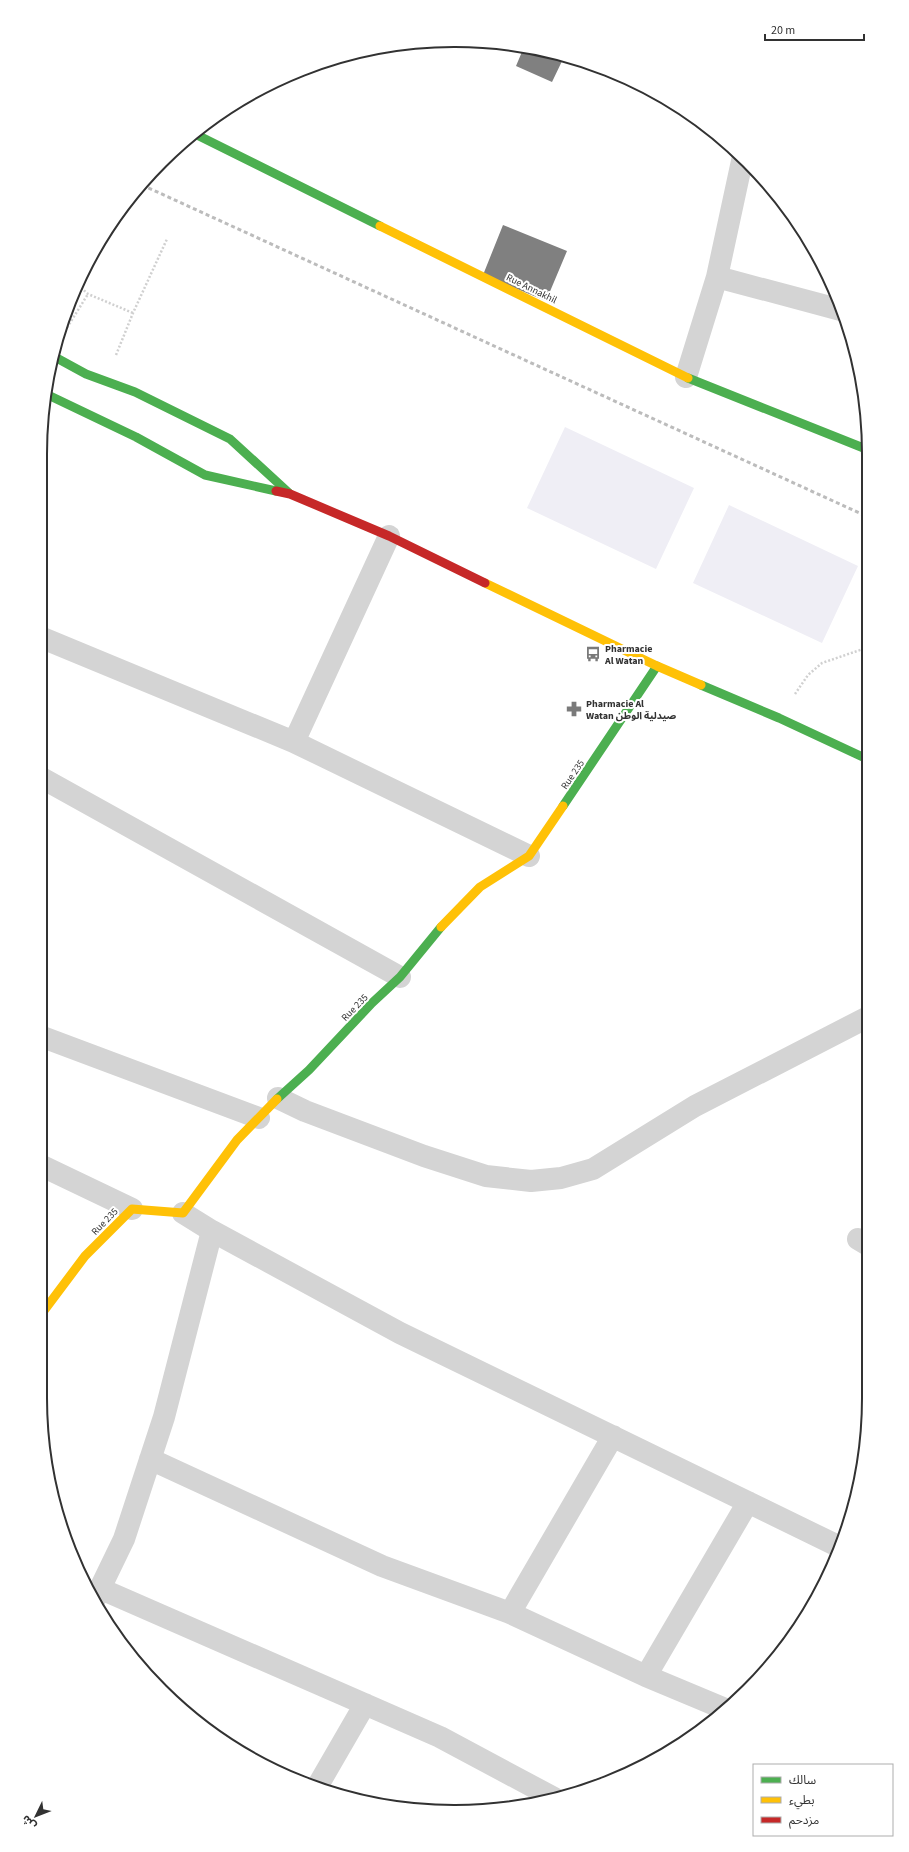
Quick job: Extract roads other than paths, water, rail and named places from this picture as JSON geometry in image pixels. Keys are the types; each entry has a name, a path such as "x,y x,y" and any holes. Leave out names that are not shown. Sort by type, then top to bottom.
{"street":[{"name":"Rue Annakhil","path":"200,136 686,377 862,448"},
{"path":"686,377 717,277 741,164"},
{"path":"717,277 834,308"},
{"path":"59,359 86,374 135,392 230,439 290,494"},
{"path":"51,396 136,437 205,475 290,494 389,536 657,666 778,718 862,757"},
{"path":"294,742 389,536"},
{"path":"47,640 294,742 529,856"},
{"name":"Rue 235","path":"47,1307 85,1256 132,1209 184,1213 237,1140 278,1098 309,1070 372,1003 400,977 444,924 480,887 529,856 657,666"},
{"path":"47,781 400,977"},
{"path":"278,1098 305,1111 424,1156 486,1176 531,1181 561,1178 593,1169 695,1106 862,1020"},
{"path":"47,1039 259,1118"},
{"path":"47,1168 132,1209"},
{"path":"184,1213 212,1231 400,1333 834,1544"},
{"path":"98,1593 124,1539 164,1417 212,1231"},
{"path":"510,1613 613,1436"},
{"path":"150,1459 382,1566 510,1613 646,1676 720,1707"},
{"path":"646,1676 748,1502"},
{"path":"99,1596 365,1704 440,1737 547,1794"},
{"path":"320,1782 365,1704"}],"railway":[{"path":"147,187 862,514"}],"place":[{"name":"Pharmacie Al Watan","path":"593,654"},
{"name":"Pharmacie Al Watan صيدلية الوطن","path":"574,709"}]}
